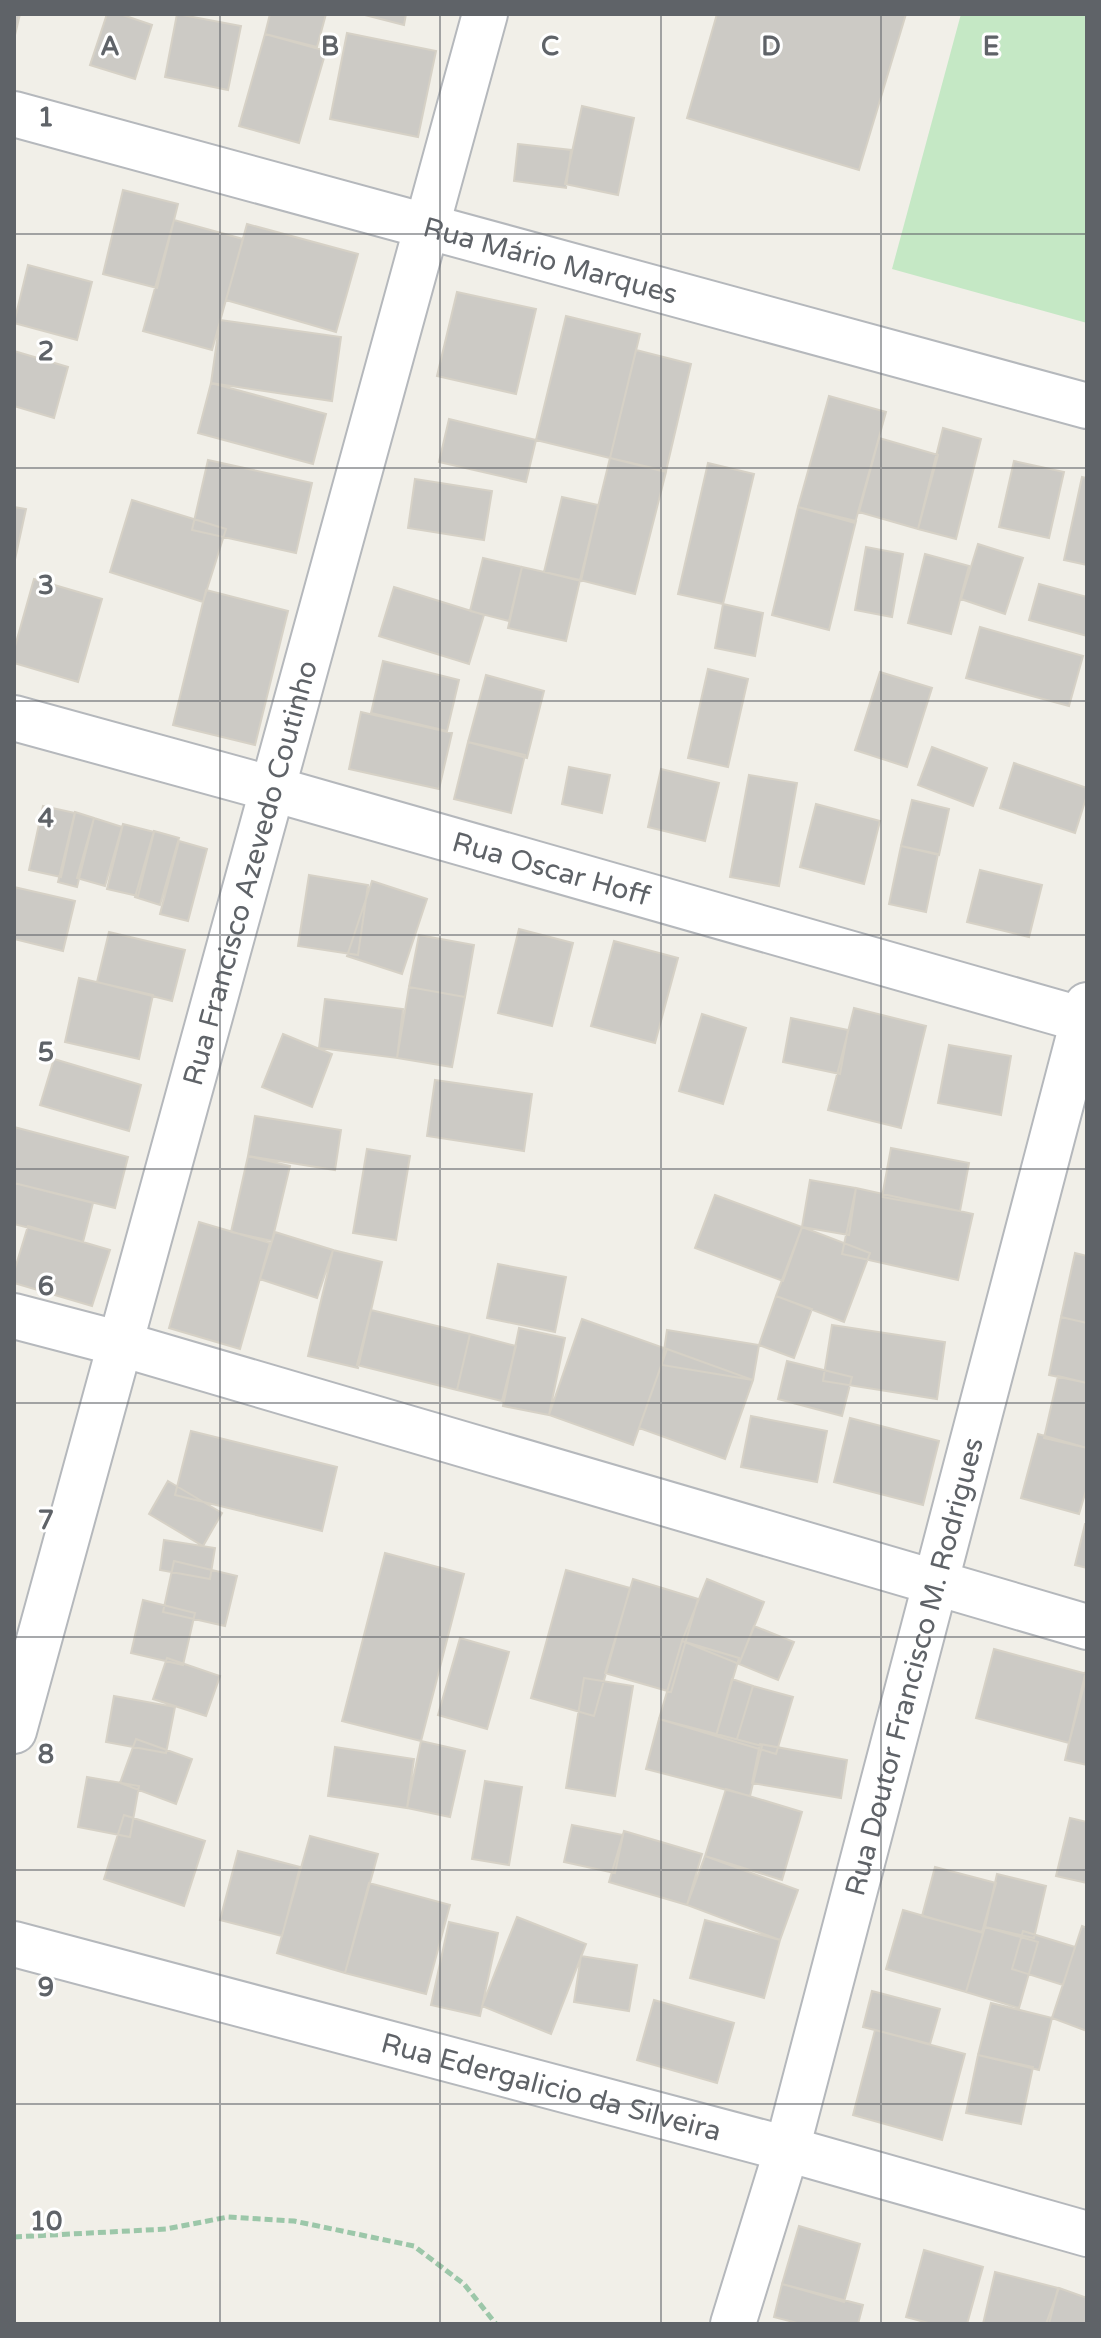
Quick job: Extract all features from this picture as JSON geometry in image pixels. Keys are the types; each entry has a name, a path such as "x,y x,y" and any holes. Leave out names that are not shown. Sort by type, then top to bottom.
{"street":[{"name":"Rua Francisco Azevedo Coutinho","path":"14,1731 485,14"},
{"name":"Rua Mário Marques","path":"14,114 1087,406"},
{"name":"Rua Oscar Hoff","path":"14,718 1086,1015"},
{"name":"Rua Doutor Francisco M. Rodrigues","path":"733,2324 787,2149 934,1582 1086,1015"},
{"path":"14,1316 121,1344 1087,1627"},
{"name":"Rua Edergalicio da Silveira","path":"14,1944 787,2149 1087,2234"}],"path":[{"path":"14,2237 166,2229 228,2217 294,2221 414,2246 464,2284 496,2324"}],"green space":[{"path":"961,14 1087,14 1087,323 892,269"}],"building":[{"path":"14,14 20,14 15,35 14,34"},
{"path":"107,14 120,14 152,25 135,79 90,65"},
{"path":"177,14 241,26 228,90 165,77"},
{"path":"270,14 326,14 317,47 265,34"},
{"path":"361,14 406,14 404,25"},
{"path":"717,14 906,14 859,170 687,118"},
{"path":"347,33 436,51 418,137 330,119"},
{"path":"265,34 326,51 299,143 239,126"},
{"path":"582,106 634,118 618,195 565,184"},
{"path":"518,144 571,150 566,188 514,181"},
{"path":"123,190 178,204 157,288 103,274"},
{"path":"174,220 243,239 212,350 143,331"},
{"path":"247,224 358,254 336,332 226,300"},
{"path":"28,265 92,282 77,340 14,323"},
{"path":"457,292 536,309 516,394 437,376"},
{"path":"566,316 640,334 610,458 536,440"},
{"path":"220,320 341,337 332,401 211,383"},
{"path":"636,350 691,364 666,471 610,458"},
{"path":"14,351 68,367 54,418 14,406"},
{"path":"211,383 326,414 313,464 198,433"},
{"path":"829,396 886,412 855,523 798,507"},
{"path":"449,419 536,440 526,482 439,462"},
{"path":"943,428 981,439 956,539 918,529"},
{"path":"879,438 938,455 918,529 859,512"},
{"path":"610,458 666,472 635,594 580,580"},
{"path":"208,460 312,483 296,553 192,530"},
{"path":"1014,461 1064,472 1049,538 999,527"},
{"path":"708,463 754,474 723,604 678,594"},
{"path":"1082,477 1087,478 1087,565 1064,560"},
{"path":"415,479 492,491 484,540 408,528"},
{"path":"562,497 598,505 581,581 544,572"},
{"path":"132,500 226,529 203,602 110,572"},
{"path":"14,507 26,509 14,564"},
{"path":"798,507 856,521 829,630 772,615"},
{"path":"978,544 1023,558 1005,614 961,599"},
{"path":"866,547 903,554 892,617 855,610"},
{"path":"925,554 969,566 951,634 908,623"},
{"path":"483,558 522,567 509,621 470,611"},
{"path":"522,567 580,580 566,641 508,628"},
{"path":"34,579 102,599 78,682 14,663 14,650"},
{"path":"1039,584 1087,597 1087,636 1029,620"},
{"path":"394,587 484,615 469,664 379,636"},
{"path":"206,590 288,611 255,745 173,725"},
{"path":"723,604 763,613 755,656 715,648"},
{"path":"980,627 1083,656 1069,706 966,678"},
{"path":"383,661 459,680 447,731 371,713"},
{"path":"708,669 748,679 728,767 688,758"},
{"path":"880,672 932,688 907,767 855,750"},
{"path":"486,675 544,691 527,758 468,742"},
{"path":"361,712 452,733 439,789 349,769"},
{"path":"468,742 525,755 511,813 454,799"},
{"path":"932,747 987,768 973,806 918,785"},
{"path":"1014,763 1087,788 1075,833 1000,808"},
{"path":"569,767 610,775 602,813 562,804"},
{"path":"661,769 719,783 705,841 648,827"},
{"path":"749,775 797,783 779,886 730,877"},
{"path":"912,800 949,809 939,855 901,846"},
{"path":"816,804 880,821 864,884 800,867"},
{"path":"43,806 75,813 61,877 29,870"},
{"path":"75,812 94,818 77,887 58,882"},
{"path":"94,818 122,827 105,886 77,878"},
{"path":"123,824 154,832 138,896 107,889"},
{"path":"154,831 179,838 160,905 135,897"},
{"path":"179,841 207,849 188,921 160,914"},
{"path":"901,846 938,854 926,912 889,904"},
{"path":"980,870 1042,885 1029,937 967,922"},
{"path":"309,875 368,885 358,955 298,946"},
{"path":"372,881 427,899 402,974 347,956"},
{"path":"14,887 75,901 63,951 14,939"},
{"path":"519,929 573,943 552,1026 498,1013"},
{"path":"109,932 185,950 172,1001 97,982"},
{"path":"419,935 474,945 465,997 409,987"},
{"path":"614,941 678,958 655,1043 591,1026"},
{"path":"79,978 153,995 139,1059 65,1042"},
{"path":"409,987 465,997 452,1067 397,1058"},
{"path":"325,999 403,1009 397,1058 319,1048"},
{"path":"854,1008 926,1026 901,1128 828,1110"},
{"path":"702,1014 746,1028 723,1104 679,1091"},
{"path":"791,1018 848,1030 840,1074 783,1062"},
{"path":"283,1034 332,1054 312,1107 262,1087"},
{"path":"949,1045 1011,1056 1001,1115 938,1103"},
{"path":"54,1059 141,1085 129,1131 40,1105"},
{"path":"435,1080 532,1094 524,1151 427,1136"},
{"path":"255,1116 341,1130 335,1170 248,1156"},
{"path":"14,1127 128,1157 115,1208 14,1183"},
{"path":"891,1148 969,1163 960,1211 882,1197"},
{"path":"367,1149 410,1156 396,1240 353,1233"},
{"path":"248,1156 290,1166 272,1241 231,1232"},
{"path":"810,1180 856,1188 849,1235 802,1227"},
{"path":"14,1183 93,1203 83,1242 14,1224"},
{"path":"856,1188 973,1214 958,1280 842,1254"},
{"path":"715,1195 802,1227 783,1281 695,1248"},
{"path":"199,1222 270,1243 240,1349 169,1328"},
{"path":"28,1226 110,1250 92,1306 14,1283 14,1272"},
{"path":"802,1227 870,1253 844,1322 776,1296"},
{"path":"275,1232 333,1250 317,1298 260,1279"},
{"path":"333,1250 382,1262 358,1368 308,1356"},
{"path":"1075,1253 1087,1256 1087,1323 1061,1317"},
{"path":"498,1264 566,1277 555,1332 487,1318"},
{"path":"776,1296 812,1309 794,1358 759,1345"},
{"path":"371,1310 470,1334 457,1390 357,1365"},
{"path":"1061,1317 1087,1323 1087,1383 1049,1375"},
{"path":"582,1319 667,1349 633,1445 549,1415"},
{"path":"832,1325 945,1342 937,1399 823,1381"},
{"path":"519,1328 565,1338 549,1415 503,1406"},
{"path":"667,1330 759,1345 753,1380 662,1365"},
{"path":"470,1334 516,1346 502,1401 457,1390"},
{"path":"667,1349 753,1380 725,1459 639,1428"},
{"path":"787,1361 852,1377 842,1416 778,1399"},
{"path":"1058,1376 1087,1383 1087,1448 1044,1438"},
{"path":"751,1416 827,1431 817,1482 741,1467"},
{"path":"850,1418 939,1441 923,1505 834,1482"},
{"path":"191,1431 337,1467 322,1531 175,1495"},
{"path":"1038,1434 1087,1448 1087,1487 1079,1514 1021,1498"},
{"path":"168,1481 222,1513 203,1546 149,1514"},
{"path":"1087,1524 1087,1568 1075,1565"},
{"path":"164,1540 215,1548 210,1579 160,1570"},
{"path":"385,1553 464,1574 421,1741 342,1721"},
{"path":"174,1561 237,1576 225,1626 163,1612"},
{"path":"566,1570 630,1588 594,1716 531,1698"},
{"path":"633,1579 698,1599 671,1692 605,1673"},
{"path":"707,1579 764,1602 739,1664 682,1641"},
{"path":"143,1600 195,1613 183,1665 131,1653"},
{"path":"754,1626 794,1642 778,1680 739,1664"},
{"path":"460,1638 509,1652 487,1729 438,1715"},
{"path":"682,1641 739,1658 716,1736 659,1719"},
{"path":"994,1649 1087,1674 1069,1743 976,1718"},
{"path":"167,1658 220,1676 206,1716 153,1699"},
{"path":"1087,1666 1087,1765 1065,1760"},
{"path":"584,1678 633,1686 615,1796 566,1788"},
{"path":"732,1679 753,1686 736,1742 716,1736"},
{"path":"753,1686 793,1697 776,1754 736,1742"},
{"path":"114,1696 175,1707 166,1753 106,1742"},
{"path":"659,1719 762,1746 750,1796 646,1769"},
{"path":"136,1739 192,1759 176,1804 120,1783"},
{"path":"421,1741 465,1751 450,1817 407,1808"},
{"path":"760,1744 847,1760 841,1798 752,1783"},
{"path":"335,1747 414,1759 407,1808 328,1796"},
{"path":"87,1777 139,1786 130,1837 78,1827"},
{"path":"485,1781 522,1787 509,1865 472,1859"},
{"path":"726,1789 802,1812 782,1880 705,1856"},
{"path":"124,1815 205,1841 184,1906 104,1879"},
{"path":"1070,1818 1087,1822 1087,1883 1056,1876"},
{"path":"572,1825 623,1835 615,1873 564,1862"},
{"path":"624,1831 702,1854 687,1905 609,1882"},
{"path":"310,1836 378,1854 345,1973 277,1953"},
{"path":"238,1851 300,1867 282,1936 220,1920"},
{"path":"705,1856 798,1890 780,1940 687,1905"},
{"path":"935,1867 996,1883 982,1932 922,1916"},
{"path":"997,1874 1046,1886 1034,1938 985,1927"},
{"path":"369,1883 450,1905 426,1994 345,1973"},
{"path":"903,1910 983,1933 966,1992 886,1969"},
{"path":"517,1917 586,1944 551,2034 482,2006"},
{"path":"705,1920 780,1940 764,1998 690,1978"},
{"path":"449,1922 498,1933 480,2016 431,2005"},
{"path":"1082,1926 1087,1928 1087,2031 1052,2018"},
{"path":"985,1927 1038,1942 1019,2008 966,1992"},
{"path":"1023,1931 1075,1947 1063,1985 1012,1969"},
{"path":"581,1956 637,1965 629,2011 574,2002"},
{"path":"872,1991 940,2009 930,2044 863,2027"},
{"path":"654,2000 734,2023 717,2083 637,2060"},
{"path":"991,2003 1052,2018 1039,2070 978,2055"},
{"path":"875,2030 965,2054 942,2140 853,2115"},
{"path":"978,2055 1033,2067 1021,2124 966,2113"},
{"path":"799,2226 860,2244 844,2302 782,2284"},
{"path":"924,2250 983,2267 967,2324 932,2324 906,2317"},
{"path":"995,2272 1058,2288 1049,2324 983,2324"},
{"path":"782,2284 863,2305 858,2324 801,2324 774,2317"},
{"path":"1059,2288 1087,2298 1087,2324 1046,2324"}]}
